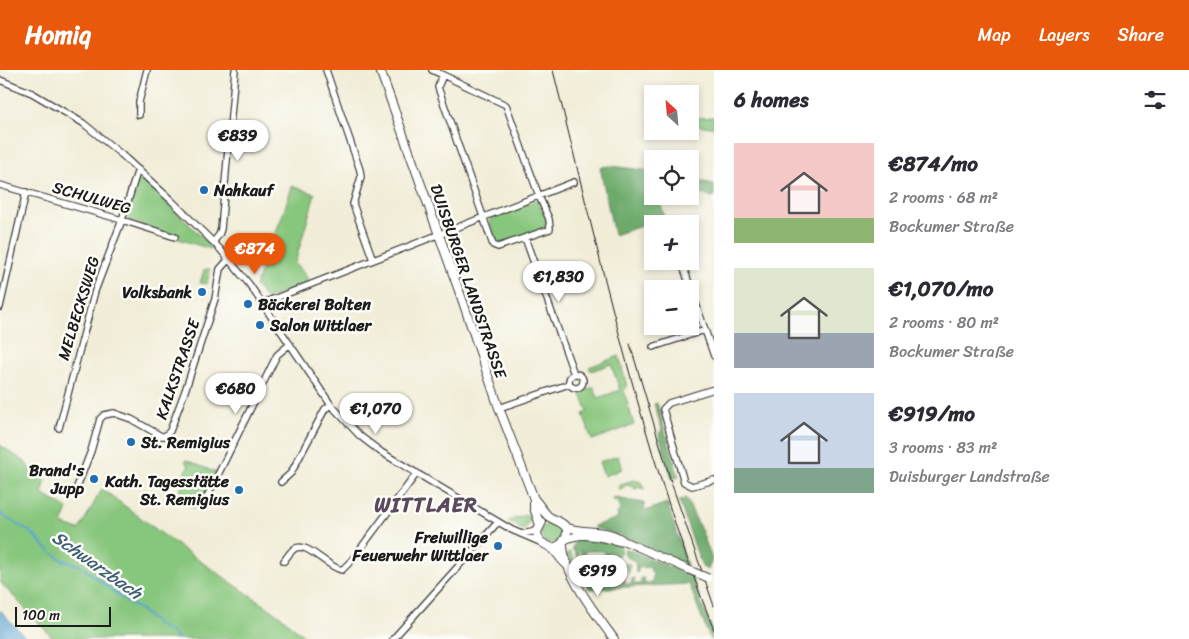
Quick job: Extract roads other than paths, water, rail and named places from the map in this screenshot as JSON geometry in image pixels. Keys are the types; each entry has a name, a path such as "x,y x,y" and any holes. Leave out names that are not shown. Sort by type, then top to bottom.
{"main road":[{"name":"DUISBURGER LANDSTRASSE","path":"380,70 499,408 534,499 540,542"},
{"name":"DUISBURGER LANDSTRASSE","path":"534,499 545,514 551,519 558,520 564,526"},
{"path":"539,527 544,521 551,519"},
{"path":"564,526 566,531 562,549 567,565 585,597 614,639"},
{"path":"551,548 564,541"},
{"path":"540,542 551,548 567,565"}],"street":[{"path":"139,115 138,102 147,70"},
{"path":"213,242 219,235 221,228 235,70"},
{"path":"326,70 360,170 361,177 353,204 373,260"},
{"path":"432,70 443,75 506,104 549,220 550,229 498,247 493,245 438,87 443,75"},
{"path":"0,80 32,93 84,124 138,169 213,242 229,259 263,303 331,405 360,436 381,452 498,522 540,542"},
{"name":"MELBECKSWEG","path":"59,428 95,290 122,220 138,169"},
{"path":"263,303 574,182"},
{"name":"SCHULWEG","path":"0,185 175,237"},
{"path":"0,307 26,192"},
{"path":"525,238 574,374"},
{"name":"KALKSTRASSE","path":"77,487 91,451 100,419 104,415 111,412 120,414 161,436 168,434 185,391 215,299 220,269 229,259"},
{"path":"684,270 714,356"},
{"path":"653,347 705,330"},
{"path":"203,505 277,355 290,344"},
{"path":"569,384 569,379 574,374"},
{"path":"569,384 575,388 582,385 582,378 574,374"},
{"path":"499,408 569,384"},
{"path":"714,389 670,404 663,409 684,482 692,486 714,480"},
{"path":"281,482 291,473 325,409 331,405"},
{"path":"284,561 292,550 302,547 307,548 330,566 342,570 352,560 416,473"},
{"path":"393,639 498,522"},
{"path":"564,526 618,536 624,541 711,579"},
{"path":"520,534 532,532 539,527"},
{"path":"564,541 584,535 624,541"}],"water":[{"path":"0,610 27,639 0,639"}],"waterway":[{"name":"Schwarzbach","path":"0,513 32,533 46,548 62,560 81,566 128,603 141,610 158,625 179,639"}],"tram line":[{"path":"553,70 624,353 644,423 688,562 714,630"},
{"path":"630,344 672,485 714,606"}],"place":[{"name":"Nahkauf","path":"204,190"},
{"name":"Volksbank","path":"202,292"},
{"name":"Bäckerei Bolten","path":"248,304"},
{"name":"Salon Wittlaer","path":"260,325"},
{"name":"St. Remigius","path":"131,442"},
{"name":"Brand's Jupp","path":"94,479"},
{"name":"Kath. Tagesstätte St. Remigius","path":"239,490"},
{"name":"Freiwillige Feuerwehr Wittlaer","path":"498,546"}],"district":[{"name":"WITTLAER","path":"426,505"}]}
